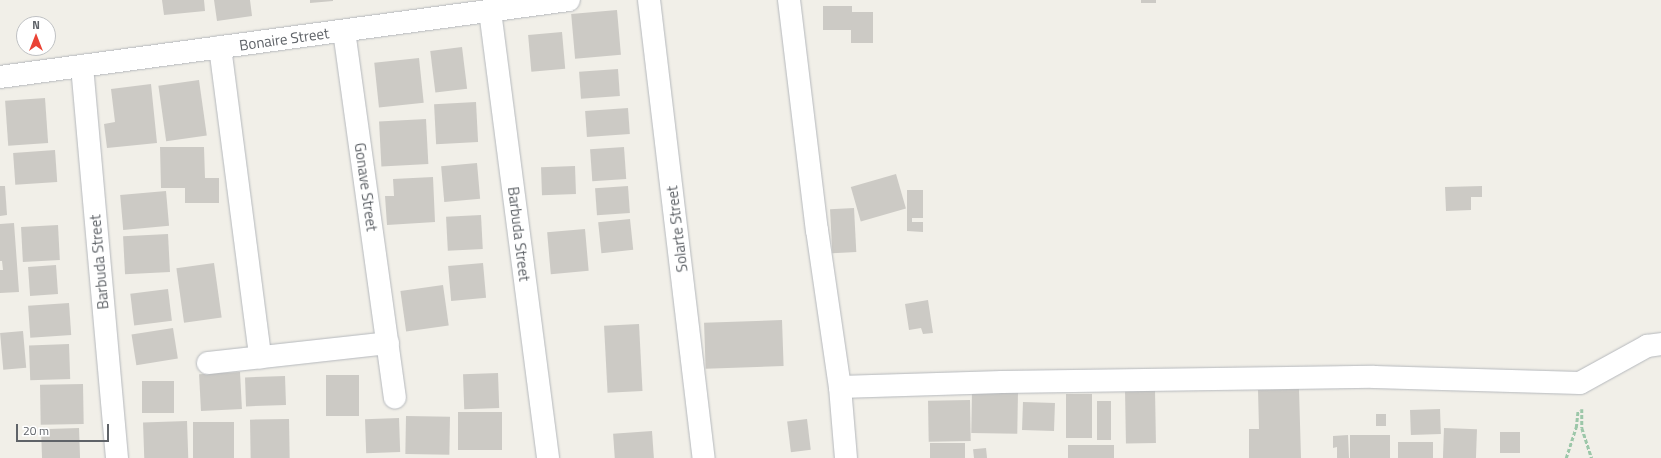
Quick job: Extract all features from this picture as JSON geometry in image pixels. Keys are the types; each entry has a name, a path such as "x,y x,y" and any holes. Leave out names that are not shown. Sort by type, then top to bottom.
{"street":[{"name":"Bonaire Street","path":"0,77 569,0"},
{"name":"Solarte Street","path":"649,0 704,458"},
{"path":"789,0 817,230 840,387 846,458"},
{"name":"Barbuda Street","path":"490,11 548,458"},
{"name":"Gonave Street","path":"344,31 395,397"},
{"path":"220,47 260,357"},
{"name":"Barbuda Street","path":"82,66 117,458"},
{"path":"208,363 388,343"},
{"path":"840,387 1002,382 1374,376 1580,383 1647,346 1661,344"}],"path":[{"path":"1566,458 1576,428 1580,383"},
{"path":"1580,383 1582,428 1592,458"}],"building":[{"path":"162,0 204,0 205,11 164,15"},
{"path":"214,0 250,0 252,16 217,21"},
{"path":"310,0 333,0 333,1 310,3"},
{"path":"1141,0 1156,0 1156,3 1141,3"},
{"path":"823,6 852,6 852,12 873,12 873,43 851,43 851,30 823,30"},
{"path":"617,10 621,55 575,59 571,14"},
{"path":"562,32 565,69 531,72 528,35"},
{"path":"462,47 467,89 435,93 430,51"},
{"path":"419,58 424,103 379,107 374,63"},
{"path":"618,69 620,96 581,99 579,72"},
{"path":"199,80 207,135 166,141 158,86"},
{"path":"151,84 157,143 107,148 104,124 115,122 111,89"},
{"path":"45,98 48,143 8,146 5,101"},
{"path":"476,102 478,142 436,144 434,104"},
{"path":"628,108 630,134 587,137 585,111"},
{"path":"426,119 428,164 381,166 379,121"},
{"path":"160,147 204,147 205,178 219,178 219,203 185,203 185,188 161,188"},
{"path":"624,147 626,179 592,181 590,149"},
{"path":"55,150 57,182 15,185 13,153"},
{"path":"477,163 480,199 444,202 441,166"},
{"path":"575,166 576,194 542,195 541,167"},
{"path":"896,174 906,209 861,222 851,187"},
{"path":"433,177 435,222 387,225 385,196 394,196 393,179"},
{"path":"0,186 5,186 7,215 0,216"},
{"path":"628,186 630,213 597,215 595,188"},
{"path":"1482,186 1482,197 1471,197 1471,210 1446,211 1445,187"},
{"path":"907,190 923,190 923,218 912,218 912,222 923,222 923,232 907,231"},
{"path":"166,191 169,226 123,230 120,195"},
{"path":"854,208 856,252 832,253 830,209"},
{"path":"481,215 483,249 448,251 446,217"},
{"path":"630,219 633,250 601,253 598,222"},
{"path":"14,223 19,292 0,293 0,270 3,270 2,261 0,261 0,224"},
{"path":"58,225 60,260 23,262 21,227"},
{"path":"585,229 589,271 551,274 547,232"},
{"path":"168,234 170,272 125,274 123,236"},
{"path":"214,263 222,317 184,323 176,268"},
{"path":"483,263 486,298 451,301 448,266"},
{"path":"56,265 58,294 30,296 28,267"},
{"path":"443,285 449,326 406,332 400,291"},
{"path":"168,289 172,321 134,325 130,294"},
{"path":"928,300 933,333 923,334 921,328 909,330 905,304"},
{"path":"69,303 71,335 30,338 28,306"},
{"path":"782,320 784,366 706,369 704,323"},
{"path":"639,324 643,391 608,393 604,326"},
{"path":"173,328 178,359 136,365 132,335"},
{"path":"23,331 26,368 3,370 0,333"},
{"path":"69,344 70,379 30,380 29,345"},
{"path":"240,372 242,409 201,411 199,374"},
{"path":"498,373 499,408 464,409 463,374"},
{"path":"326,375 359,375 359,416 326,416"},
{"path":"285,376 286,405 246,406 245,377"},
{"path":"142,381 174,381 174,413 142,413"},
{"path":"83,384 84,424 41,425 40,385"},
{"path":"1155,389 1156,443 1126,444 1125,390"},
{"path":"1299,389 1301,458 1249,458 1249,429 1259,429 1258,390"},
{"path":"972,391 1018,392 1017,434 971,433"},
{"path":"1066,394 1092,394 1092,438 1066,438"},
{"path":"970,400 971,441 929,442 928,401"},
{"path":"1097,401 1111,401 1111,440 1097,440"},
{"path":"1023,402 1055,403 1054,431 1022,430"},
{"path":"1440,409 1441,434 1411,435 1410,410"},
{"path":"458,412 502,412 502,450 458,450"},
{"path":"1376,414 1386,414 1386,426 1376,426"},
{"path":"406,416 450,417 449,455 405,454"},
{"path":"399,418 400,452 366,453 365,419"},
{"path":"289,419 290,458 251,458 250,420"},
{"path":"807,419 811,450 791,452 787,421"},
{"path":"187,421 188,458 144,458 143,423"},
{"path":"193,422 234,422 234,458 193,458"},
{"path":"79,428 80,458 42,458 41,429"},
{"path":"1444,428 1477,429 1476,458 1443,458"},
{"path":"652,431 654,458 615,458 613,434"},
{"path":"1500,432 1520,432 1520,453 1500,453"},
{"path":"1348,435 1349,458 1337,458 1337,447 1333,448 1333,436"},
{"path":"1350,435 1390,435 1390,458 1350,458"},
{"path":"1398,442 1433,442 1433,458 1398,458"},
{"path":"930,443 965,443 965,458 930,458"},
{"path":"1068,445 1114,445 1114,458 1068,458"},
{"path":"986,448 987,458 974,458 973,449"}]}
